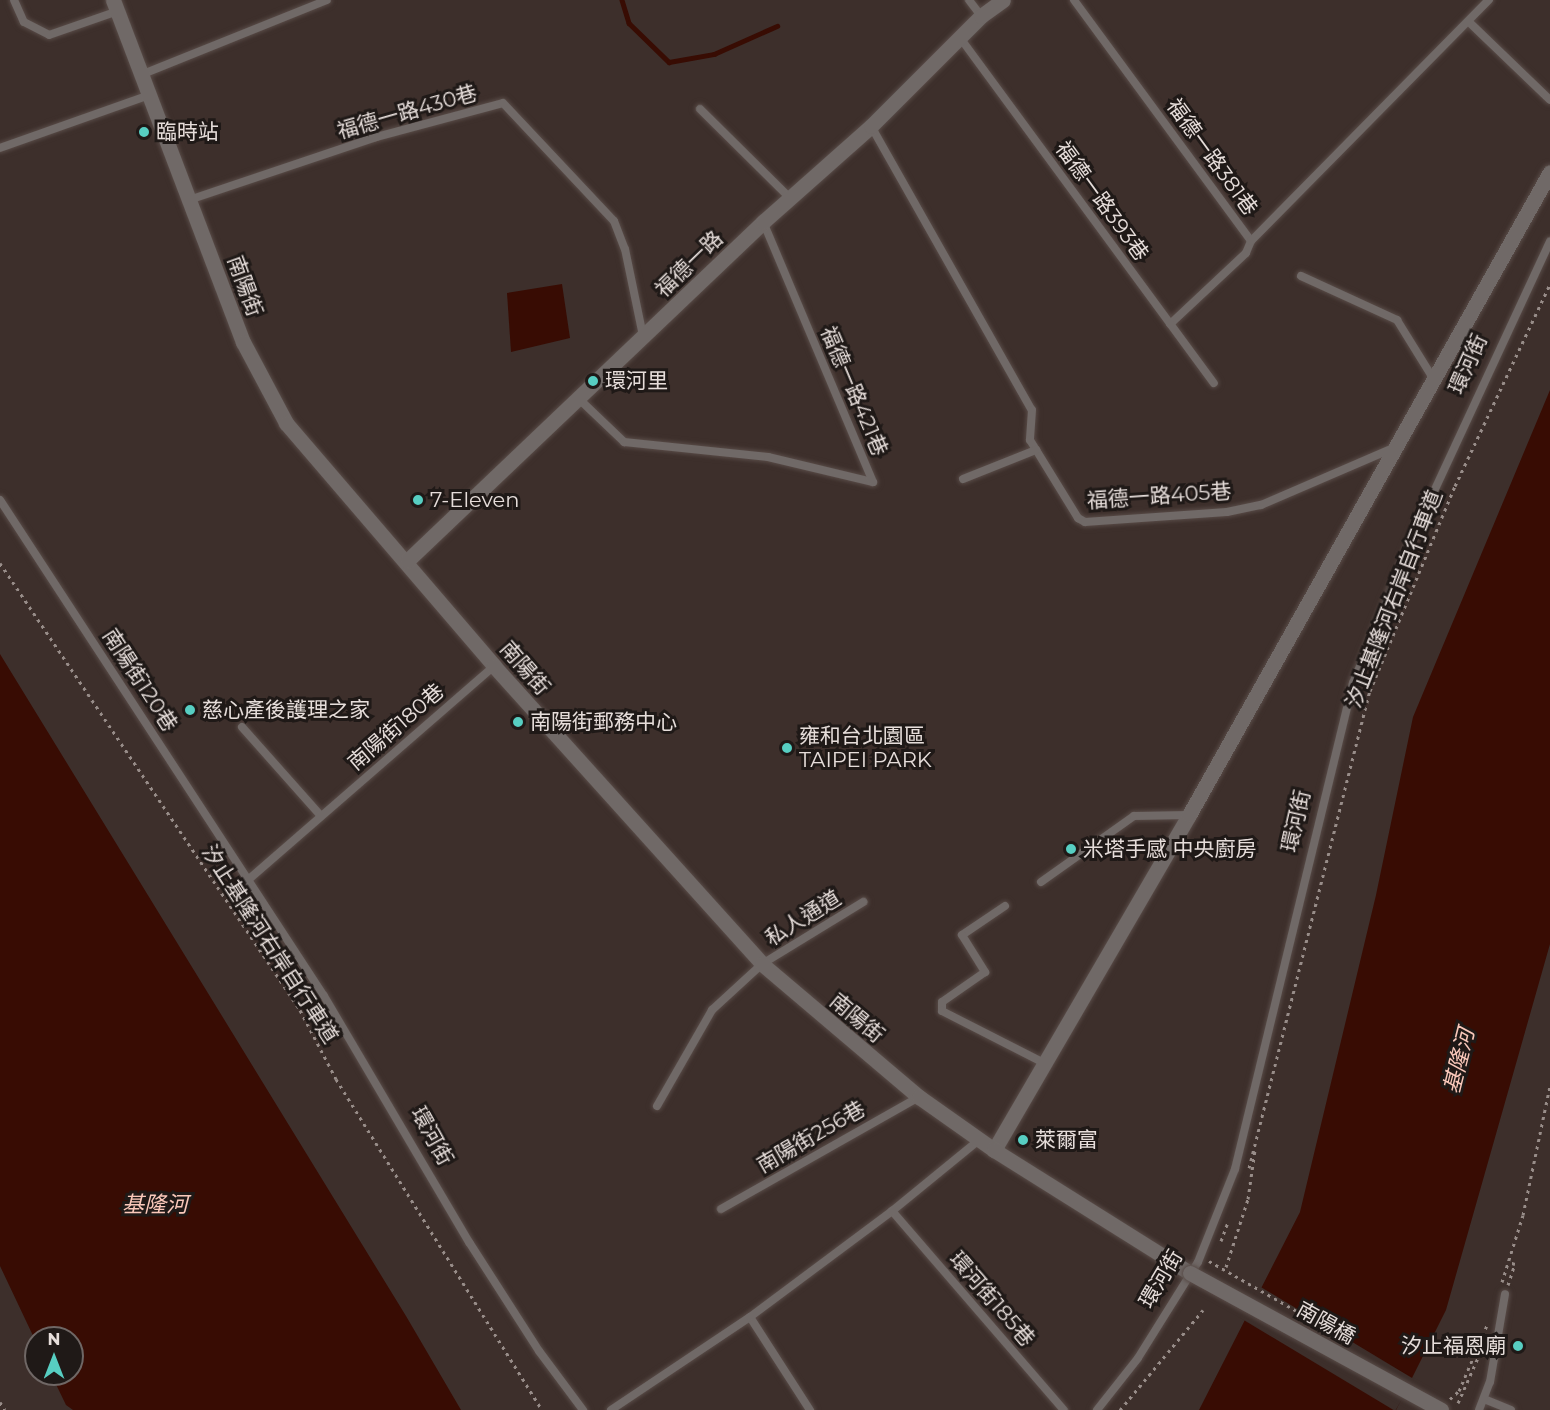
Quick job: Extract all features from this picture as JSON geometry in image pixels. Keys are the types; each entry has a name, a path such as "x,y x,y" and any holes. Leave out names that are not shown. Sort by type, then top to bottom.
{"street":[{"name":"福德一路","path":"407,561 763,222 871,126 961,39 981,16 1003,0"},
{"name":"南陽街","path":"116,5 192,199 243,342 264,388 286,423 407,561 494,666 762,964 919,1096 994,1150 1190,1273"},
{"name":"環河街","path":"994,1150 1047,1065 1550,172"},
{"name":"南陽橋","path":"1190,1273 1441,1410"}],"lane":[{"path":"14,0 24,22 49,35 116,5"},
{"path":"143,74 327,0"},
{"path":"969,0 981,16"},
{"name":"福德一路381巷","path":"1074,0 1251,241 1246,253 1170,324"},
{"path":"1251,241 1489,0"},
{"path":"1469,22 1550,100"},
{"name":"福德一路393巷","path":"961,39 1214,383"},
{"path":"0,148 151,94"},
{"name":"福德一路430巷","path":"192,199 376,137 503,103 614,221 625,249 644,336"},
{"path":"700,109 790,198"},
{"name":"福德一路405巷","path":"871,126 1032,410 1030,440 1078,518 1085,522 1227,512 1261,505 1392,449"},
{"name":"福德一路421巷","path":"578,397 624,442 768,457 873,482 763,222"},
{"name":"環河街","path":"1097,1410 1138,1358 1190,1273 1235,1169 1353,683 1417,528 1550,241"},
{"path":"1301,276 1397,320 1433,378"},
{"path":"963,479 1036,450"},
{"name":"南陽街120巷","path":"0,500 248,880"},
{"name":"南陽街180巷","path":"248,880 494,666"},
{"path":"242,727 321,816"},
{"path":"1041,882 1134,816 1189,815"},
{"name":"環河街","path":"248,880 347,1034 476,1252 583,1410"},
{"name":"私人通道","path":"657,1106 712,1010 762,964 863,902"},
{"path":"1005,906 962,934 985,972 942,1002 942,1011 1047,1065"},
{"name":"南陽街256巷","path":"721,1209 919,1096"},
{"path":"611,1410 750,1317 892,1211 980,1140"},
{"name":"環河街185巷","path":"892,1211 1064,1410"},
{"path":"1479,1410 1484,1399 1505,1294"},
{"path":"750,1317 810,1410"},
{"path":"1484,1399 1511,1410"}],"path":[{"name":"汐止基隆河右岸自行車道","path":"1226,1267 1248,1199 1255,1150 1370,691 1455,486 1550,284"},
{"name":"汐止基隆河右岸自行車道","path":"0,563 300,1010 336,1079 542,1410"},
{"path":"1502,1284 1550,1086"},
{"path":"1505,1294 1515,1264 1509,1262"},
{"path":"1120,1410 1203,1310"},
{"path":"1459,1391 1491,1317"},
{"path":"1458,1404 1493,1322"},
{"path":"0,1402 5,1410"}],"water":[{"path":"562,284 570,338 511,352 507,293"},
{"name":"基隆河","path":"1550,390 1550,944 1446,1310 1396,1410 1199,1410 1300,1212 1376,895 1413,717"},
{"name":"基隆河","path":"0,654 406,1316 461,1410 73,1410 66,1405 57,1386 84,1386 84,1326 28,1326 0,1266"}],"pier":[{"path":"1259,1286 1414,1379 1394,1410 1240,1318"}],"waterway":[{"path":"622,0 629,23 669,62 714,54 777,26"}],"place":[{"name":"臨時站","path":"144,132"},
{"name":"環河里","path":"593,381"},
{"name":"7-Eleven","path":"418,500"},
{"name":"慈心產後護理之家","path":"190,710"},
{"name":"南陽街郵務中心","path":"518,722"},
{"name":"雍和台北園區 TAIPEI PARK","path":"787,748"},
{"name":"米塔手感 中央廚房","path":"1071,849"},
{"name":"萊爾富","path":"1023,1140"},
{"name":"汐止福恩廟","path":"1518,1346"}]}
